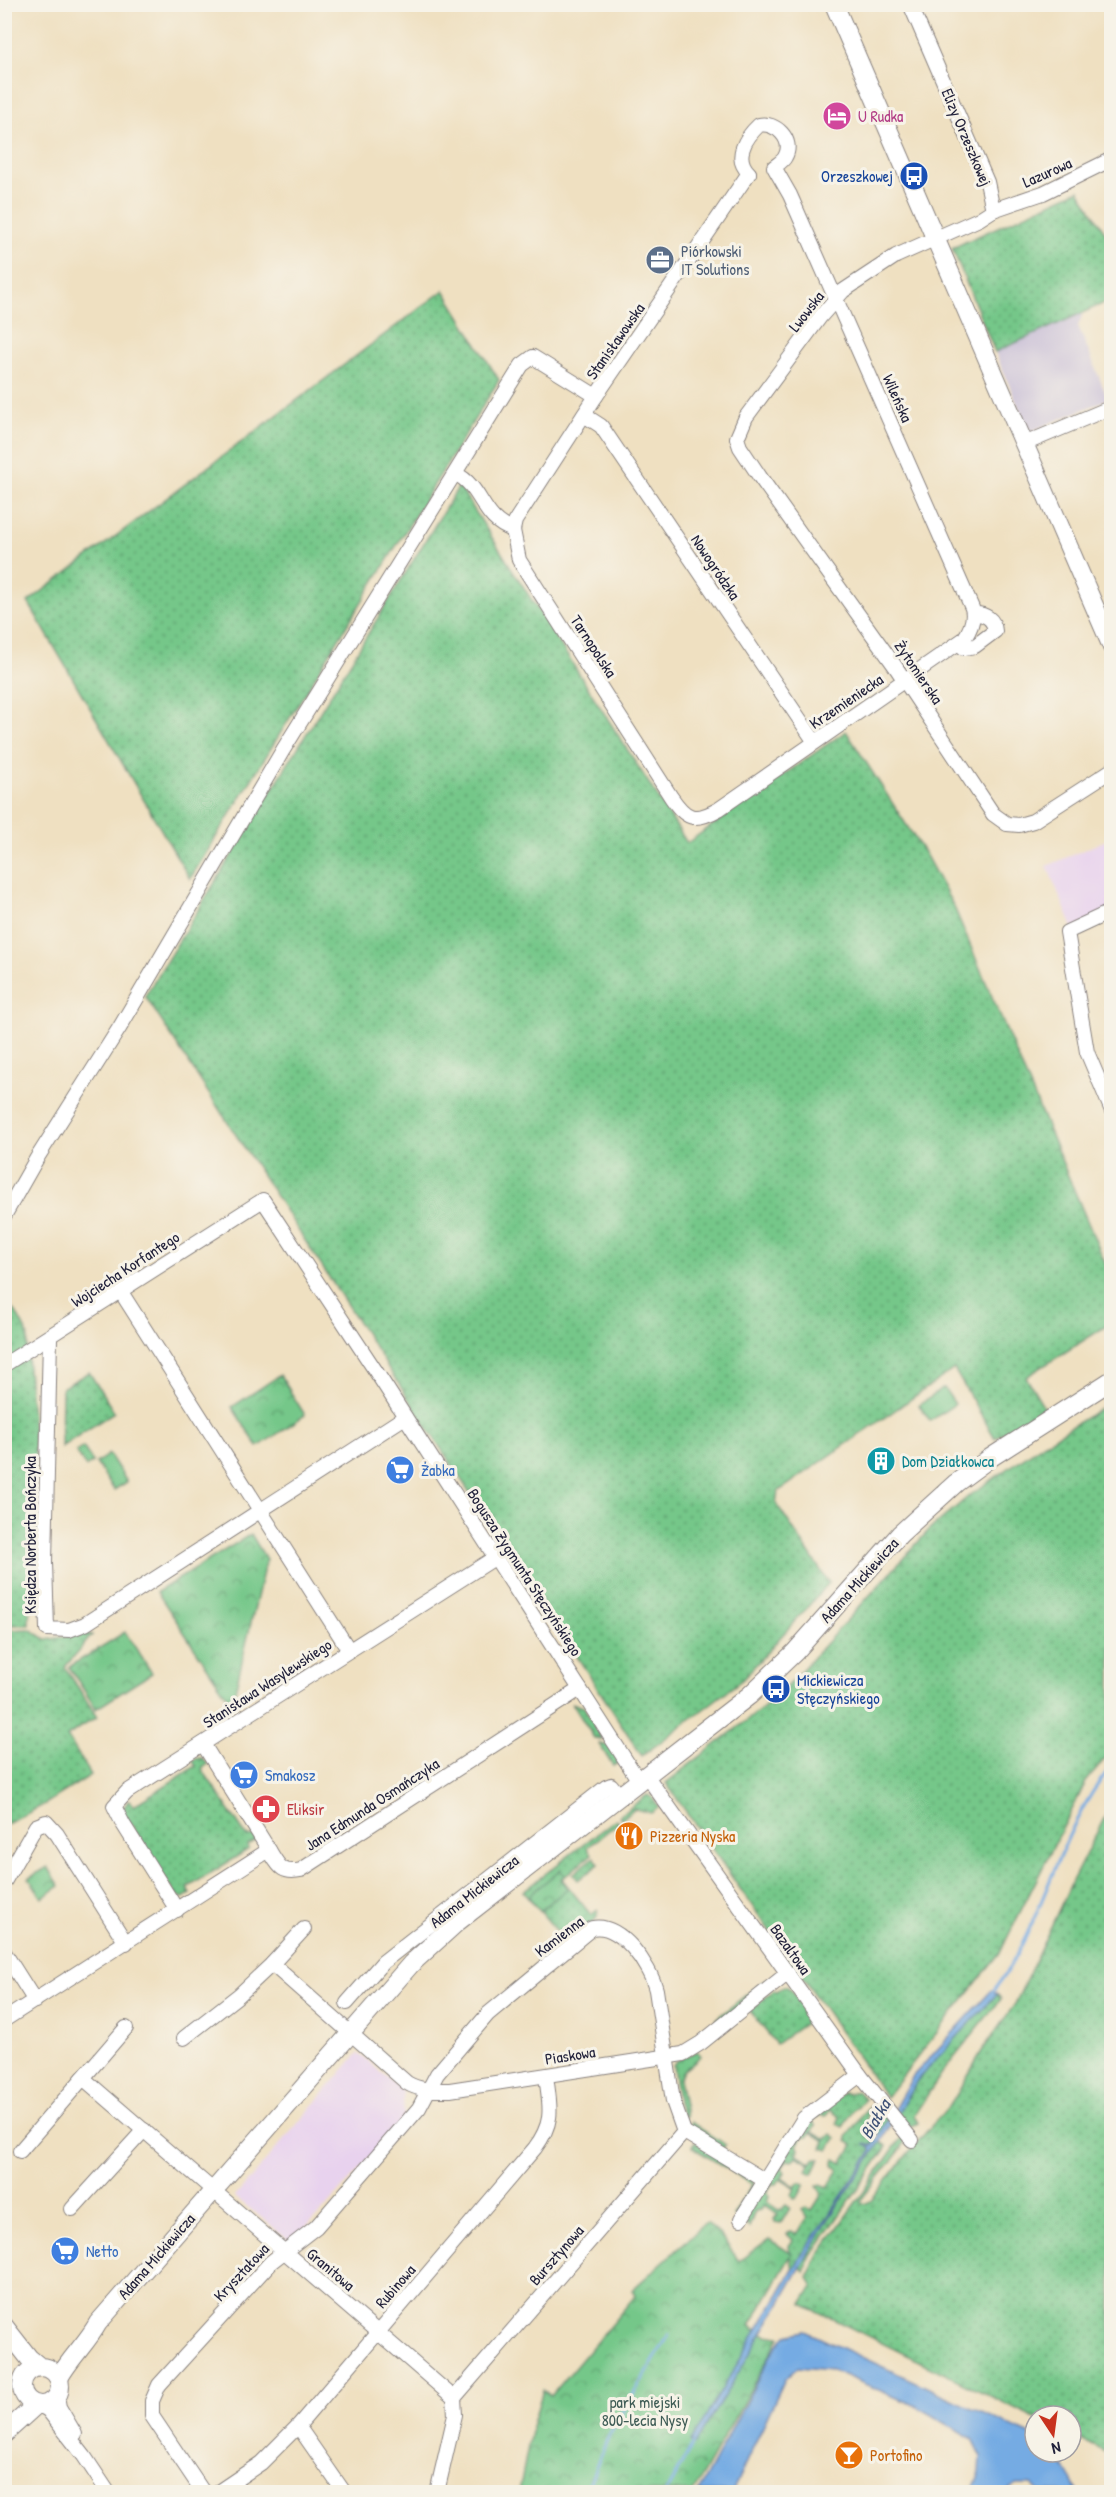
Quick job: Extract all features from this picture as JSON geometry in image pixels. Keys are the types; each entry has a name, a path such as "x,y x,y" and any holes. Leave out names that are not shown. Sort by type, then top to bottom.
{"street":[{"path":"834,4 1112,647"},
{"name":"Elizy Orzeszkowej","path":"910,4 987,182 993,210"},
{"path":"771,124 777,128 785,140 787,154 774,167 749,173 742,167 740,157 759,125 771,124"},
{"name":"Lazurowa","path":"993,210 1043,193 1112,159"},
{"name":"Wileńska","path":"774,167 790,195 974,614"},
{"name":"Stanisławowska","path":"513,530 516,521 596,396 749,173"},
{"path":"934,237 979,219 993,210"},
{"name":"Lwowska","path":"737,438 747,417 835,299 896,256 934,237"},
{"path":"4,1216 37,1158 120,1027 283,750 522,365 533,357 596,396"},
{"path":"1024,444 1112,407"},
{"name":"Nowogródzka","path":"584,415 601,426 815,742"},
{"name":"Żytomierska","path":"737,438 740,447 760,477 905,680 993,814 1007,824 1019,825 1033,821 1112,770"},
{"path":"456,474 468,480 491,518 501,526 513,530"},
{"name":"Tarnopolska","path":"513,530 519,560 677,806 686,815 692,817 704,816 719,809"},
{"name":"Krzemieniecka","path":"719,809 959,643 964,648 975,646 995,631 988,616 980,613 974,614"},
{"path":"959,643 968,633 974,614"},
{"path":"1112,911 1067,932 1087,1052 1112,1111"},
{"name":"Wojciecha Korfantego","path":"4,1365 50,1338 263,1200"},
{"name":"Bogusza Zygmunta Stęczyńskiego","path":"263,1200 580,1689 643,1778"},
{"path":"121,1292 260,1512"},
{"name":"Księdza Norberta Bończyka","path":"50,1338 45,1550 47,1629 69,1630 85,1623 405,1417"},
{"name":"Adama Mickiewicza","path":"42,2367 55,2362 82,2335 98,2323 399,1977 456,1923 758,1688 795,1652 895,1540 956,1484 990,1458 1112,1380"},
{"name":"Stanisława Wasylewskiego","path":"260,1512 349,1650"},
{"name":"Stanisława Wasylewskiego","path":"177,1910 114,1806 127,1792 495,1557"},
{"name":"Jana Edmunda Osmańczyka","path":"269,1850 283,1870 290,1872 301,1870 580,1689"},
{"name":"Stanisława Wasylewskiego","path":"204,1743 269,1850"},
{"name":"Bazaltowa","path":"643,1778 860,2074 912,2140"},
{"name":"Adama Mickiewicza","path":"347,2003 383,1962 606,1787 611,1785 620,1796"},
{"path":"4,1882 36,1826 46,1821 51,1825 126,1943"},
{"path":"4,2020 269,1850"},
{"name":"Kamienna","path":"428,2090 452,2056 488,2014 587,1932 598,1927 616,1931 649,1970 656,1990 673,2101 684,2132"},
{"path":"184,2038 239,1995 304,1929"},
{"path":"4,1952 35,2001"},
{"path":"383,1962 399,1977"},
{"path":"272,1964 350,2033"},
{"name":"Piaskowa","path":"350,2033 414,2087 428,2090 450,2090 666,2058 691,2050 788,1973"},
{"path":"20,2151 126,2028"},
{"path":"741,2219 804,2118 860,2074"},
{"name":"Rubinowa","path":"218,2493 261,2463 298,2426 544,2135 551,2117 546,2076"},
{"path":"83,2078 213,2190"},
{"name":"Kryształowa","path":"204,2493 155,2422 151,2408 154,2393 270,2262 316,2227 419,2108 428,2090"},
{"path":"72,2209 144,2130"},
{"path":"684,2132 765,2180"},
{"name":"Bursztynowa","path":"454,2398 684,2132"},
{"name":"Granitowa","path":"213,2190 454,2398"},
{"name":"Adama Mickiewicza","path":"58,2387 98,2323"},
{"path":"4,2326 29,2358 55,2373 59,2407 80,2441 84,2456"},
{"path":"4,2339 21,2365 31,2395 48,2410 84,2456 108,2493"},
{"path":"4,2434 31,2395 28,2372 42,2367"},
{"path":"31,2395 51,2403 58,2387"},
{"path":"4,2422 18,2405 31,2395"},
{"path":"437,2493 453,2422 454,2398"},
{"path":"298,2426 344,2493"}],"shaded area":[{"path":"1083,313 1078,326 1108,399 1029,432 995,352"},
{"path":"1111,838 1111,919 1076,935 1047,866"},
{"path":"358,2053 403,2091 404,2119 319,2215 291,2241 235,2197"}],"green space":[{"path":"1079,190 1111,242 1111,300 995,352 952,248"},
{"path":"444,290 499,380 190,879 28,602"},
{"path":"459,486 687,843 846,731 925,854 954,907 1111,1277 1111,1323 1026,1377 1044,1407 995,1438 954,1369 778,1492 776,1503 829,1583 743,1679 642,1756 145,996"},
{"path":"4,1303 16,1312 28,1335 27,1355 35,1457 34,1549 32,1549 29,1625 5,1625"},
{"path":"89,1372 114,1412 61,1447 62,1388"},
{"path":"280,1375 305,1415 258,1447 232,1407"},
{"path":"944,1388 955,1404 930,1421 919,1405"},
{"path":"1111,1402 1111,1752 1086,1782 999,1954 886,2097 666,1783 777,1697 929,1530 970,1495 1045,1443"},
{"path":"83,1447 93,1462 86,1467 76,1452"},
{"path":"109,1454 127,1482 114,1490 96,1463"},
{"path":"251,1534 266,1559 232,1704 157,1592"},
{"path":"30,1629 47,1640 84,1633 92,1635 65,1667 97,1717 67,1736 91,1775 45,1804 5,1825 5,1630"},
{"path":"125,1632 152,1673 96,1709 69,1667"},
{"path":"572,1703 584,1707 602,1739 594,1738"},
{"path":"599,1744 609,1746 619,1763 613,1766"},
{"path":"201,1758 208,1764 202,1769 247,1837 255,1836 257,1840 248,1845 249,1849 187,1888 191,1894 183,1898 176,1895 122,1810 129,1800 133,1806 196,1766 192,1760"},
{"path":"647,1795 652,1797 659,1807 651,1813 635,1809 622,1819 619,1816"},
{"path":"1111,1805 1111,2455 1083,2441 1083,2404 1023,2404 1023,2412 802,2304 813,2286 808,2278 820,2253 904,2134 905,2141 901,2149 860,2201 864,2204 871,2201 953,2101 982,2051 1015,2004 1073,1879"},
{"path":"616,1819 619,1822 587,1848 592,1854 562,1879 591,1915 598,1910 591,1925 567,1943 523,1891"},
{"path":"594,1857 599,1864 578,1880 573,1874"},
{"path":"48,1867 60,1886 42,1898 29,1878"},
{"path":"560,1870 565,1876 561,1879 568,1888 540,1911 528,1896"},
{"path":"765,1980 768,1983 719,2023 716,2019"},
{"path":"785,1986 789,1988 811,2019 776,2044 750,2011 774,1990 776,1992"},
{"path":"997,1994 1001,1999 946,2067 914,2115 918,2123 908,2127 897,2113 926,2069"},
{"path":"697,2051 701,2056 683,2071 679,2079 686,2116 683,2116 678,2103 673,2065 676,2061"},
{"path":"857,2091 865,2099 853,2111 843,2127 837,2124 840,2117 830,2110 826,2116 821,2115 812,2121 815,2125 812,2131 826,2139 831,2134 836,2138 829,2150 822,2148 825,2141 811,2132 807,2137 802,2137 797,2145 799,2149 797,2154 811,2163 816,2158 820,2159 813,2174 807,2171 810,2164 796,2156 792,2161 787,2160 782,2168 785,2172 782,2178 795,2187 799,2182 805,2184 798,2197 794,2198 792,2195 795,2188 780,2179 777,2184 772,2184 767,2192 769,2197 767,2202 780,2211 786,2205 790,2208 781,2223 775,2222 774,2219 778,2214 764,2205 761,2210 755,2211 749,2227 742,2222 805,2125 844,2092 846,2094"},
{"path":"879,2104 889,2117 880,2134 871,2128"},
{"path":"870,2107 865,2125 866,2135 876,2139 870,2147 871,2152 793,2270 789,2246 793,2240 787,2234 791,2231 797,2234 808,2218 802,2210 806,2207 812,2210 822,2194 817,2186 821,2184 828,2187 839,2170 833,2162 835,2159 842,2163 853,2145 847,2141 847,2137"},
{"path":"691,2122 725,2145 723,2149 688,2126"},
{"path":"695,2142 754,2181 754,2188 736,2216 733,2215 752,2184 692,2147"},
{"path":"880,2142 887,2146 886,2148 811,2256 804,2272 801,2267 829,2218"},
{"name":"park miejski 800-lecia Nysy","path":"706,2223 720,2235 739,2261 769,2239 792,2254 750,2326 766,2335 780,2337 693,2492 519,2492 532,2426 543,2390 551,2396 635,2296 632,2290"}],"water":[{"path":"992,1990 997,1994 918,2079 878,2146 829,2218 695,2444 691,2442 800,2258 871,2152 871,2148 864,2144 873,2146 913,2076"},
{"path":"805,2331 1023,2431 1023,2464 1063,2464 1079,2492 1040,2492 1032,2485 1016,2485 1007,2492 972,2492 980,2472 981,2455 973,2439 916,2406 832,2370 798,2367 785,2379 734,2492 698,2492 771,2355 786,2335"}],"waterway":[{"name":"Białka","path":"991,1994 1025,1939 1077,1820 1093,1792 1112,1766"},
{"path":"586,2492 609,2435 669,2335"},
{"name":"Białka","path":"666,2492 695,2440"}],"place":[{"name":"U Rudka","path":"837,116"},
{"name":"Orzeszkowej","path":"914,176"},
{"name":"Piórkowski IT Solutions","path":"660,260"},
{"name":"Dom Działkowca","path":"881,1461"},
{"name":"Żabka","path":"400,1470"},
{"name":"Mickiewicza Stęczyńskiego","path":"776,1689"},
{"name":"Smakosz","path":"244,1775"},
{"name":"Eliksir","path":"266,1809"},
{"name":"Pizzeria Nyska","path":"629,1836"},
{"name":"Netto","path":"65,2251"},
{"name":"Portofino","path":"849,2455"}]}
